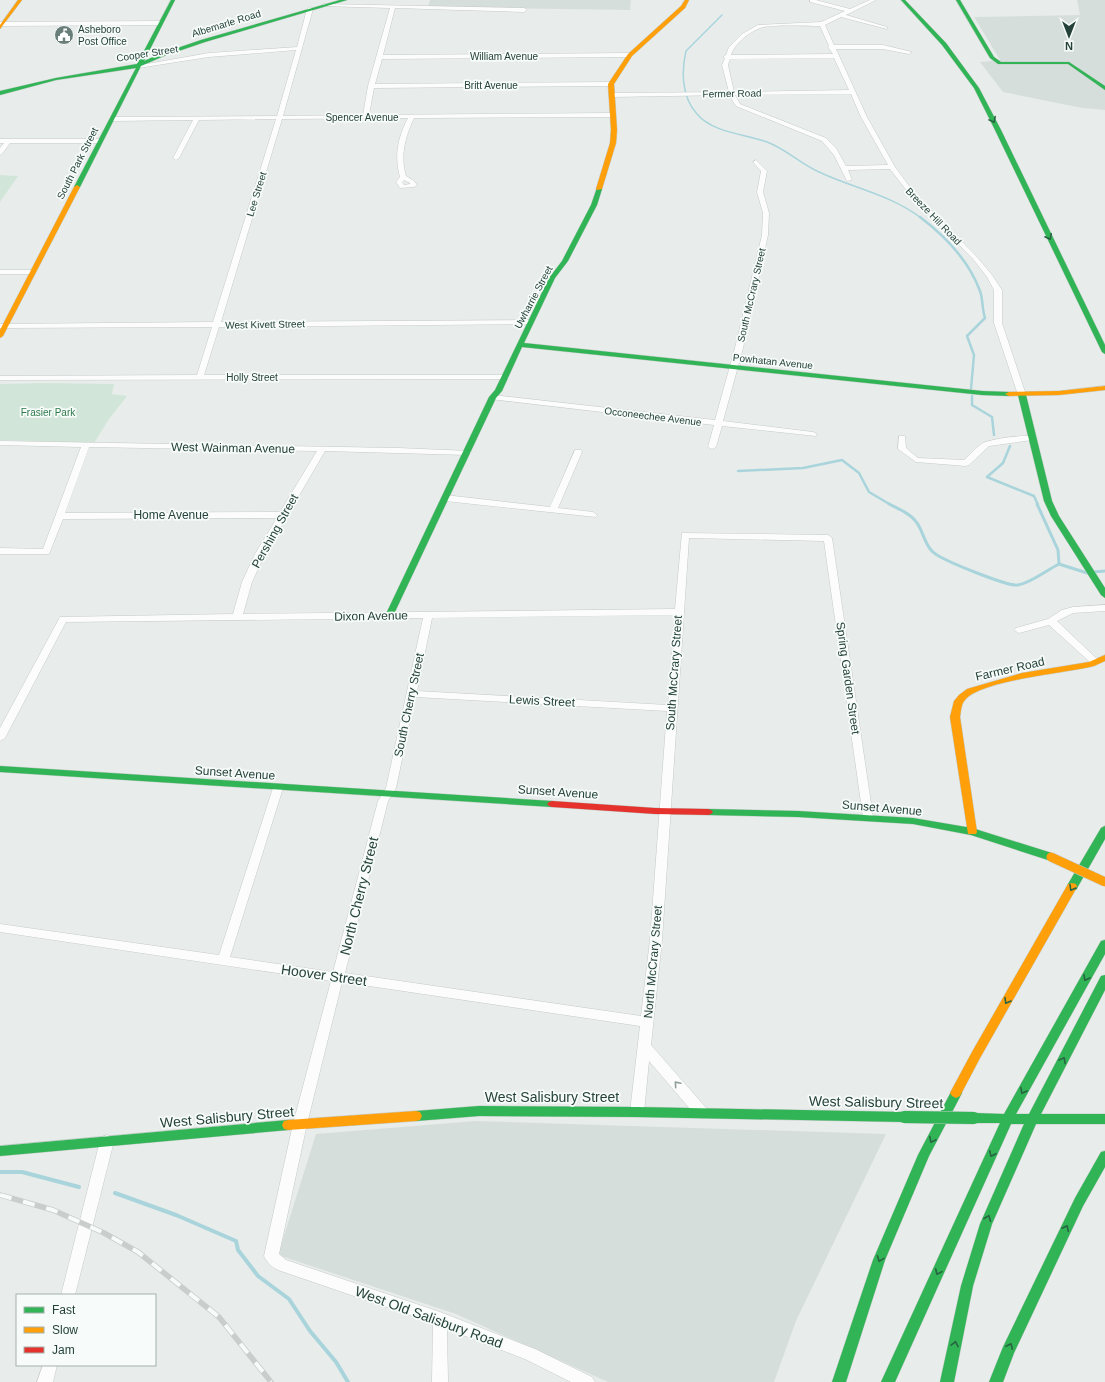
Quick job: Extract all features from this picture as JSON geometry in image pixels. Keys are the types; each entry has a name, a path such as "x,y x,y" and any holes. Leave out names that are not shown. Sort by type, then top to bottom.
{"main road":[{"path":"1,26 20,0"},
{"name":"South Park Street","path":"0,336 3,326 33,272 173,0"},
{"path":"316,0 324,5"},
{"name":"Albemarle Road","path":"138,66 184,48 324,5 345,0"},
{"path":"611,84 630,55 683,7 687,0"},
{"path":"903,0 944,44 976,88 998,130 1105,352"},
{"path":"911,0 952,43 965,60 988,96 1014,144 1078,274"},
{"path":"958,0 992,58 1000,63 1070,63 1105,88"},
{"name":"Cooper Street","path":"0,93 56,79 138,66"},
{"name":"Uwharrie Street","path":"389,616 493,397 498,391 521,345 530,322 552,278 565,261 594,204 613,143 611,84"},
{"name":"Powhatan Avenue","path":"521,345 952,391 1022,395 1061,394 1105,388"},
{"path":"1022,395 1048,501 1055,516 1105,595"},
{"name":"Farmer Road","path":"972,832 955,717 957,706 962,697 981,686 1095,662 1105,658"},
{"name":"Sunset Avenue","path":"0,769 278,788 665,811 868,817 913,821 972,832 1051,857 1105,882"},
{"path":"839,1382 880,1260 924,1155 976,1055 1105,830"},
{"path":"888,1382 1008,1118 1105,944"},
{"path":"947,1382 967,1286 986,1224 1032,1119 1105,979"},
{"name":"West Salisbury Street","path":"0,1151 300,1124 479,1111 1105,1119"},
{"path":"996,1382 1008,1351 1072,1217 1105,1156"}],"street":[{"path":"814,0 812,1 850,11"},
{"path":"849,180 844,168 828,142 818,136 743,108 735,102 731,93 726,69 726,57 735,43 755,28 770,25 822,24 874,0"},
{"path":"324,5 524,10"},
{"path":"366,117 371,86 393,7"},
{"name":"Lee Street","path":"200,377 280,117 310,10"},
{"path":"840,15 885,28"},
{"path":"1,26 161,23"},
{"name":"Breeze Hill Road","path":"822,24 852,92 892,167 913,196 975,258 990,276 998,290 998,323 1022,395"},
{"path":"831,47 883,47 909,52"},
{"name":"Cooper Street","path":"138,66 190,58 299,48"},
{"name":"William Avenue","path":"379,57 630,55"},
{"path":"726,57 836,56"},
{"name":"Britt Avenue","path":"371,86 611,84"},
{"name":"Fermer Road","path":"612,95 852,92"},
{"name":"Spencer Avenue","path":"112,118 613,115"},
{"path":"403,177 400,168 400,156 406,127 412,116"},
{"path":"176,158 196,118"},
{"path":"0,141 100,140"},
{"path":"0,154 8,141"},
{"name":"South McCrary Street","path":"712,447 733,368 765,235 766,213 760,192 764,171 756,162"},
{"path":"844,168 892,167"},
{"path":"0,272 33,272"},
{"name":"West Kivett Street","path":"3,326 530,322"},
{"name":"Holly Street","path":"0,378 505,377"},
{"name":"Occoneechee Avenue","path":"493,397 814,434"},
{"path":"902,438 902,449 916,460 966,463 986,444 1032,438"},
{"name":"West Wainman Avenue","path":"0,443 467,453"},
{"path":"0,551 46,552 86,445"},
{"name":"Pershing Street","path":"237,616 247,582 260,554 322,449"},
{"path":"554,510 578,452"},
{"path":"446,498 593,515"},
{"name":"Home Avenue","path":"59,516 283,515"},
{"name":"South McCrary Street","path":"665,811 671,708 685,535"},
{"name":"Spring Garden Street","path":"685,535 828,538 868,817"},
{"path":"1019,630 1051,621 1065,612 1105,608"},
{"name":"Dixon Avenue","path":"0,738 63,619 678,612"},
{"name":"South Cherry Street","path":"387,794 391,788 428,615"},
{"path":"1051,621 1095,662"},
{"name":"Lewis Street","path":"412,694 671,708"},
{"path":"223,960 278,788"},
{"name":"North Cherry Street","path":"271,1256 300,1124 383,801 387,794"},
{"name":"North McCrary Street","path":"637,1112 656,940 665,811"},
{"name":"Hoover Street","path":"0,928 648,1022"},
{"path":"644,1046 702,1113"},
{"path":"68,1294 107,1141"},
{"name":"West Old Salisbury Road","path":"271,1256 281,1265 440,1319 530,1354 587,1382"},
{"path":"440,1319 440,1382"},
{"path":"45,1382 50,1366"}],"shaded area":[{"path":"430,0 631,0 630,10 428,7"},
{"path":"1077,0 1105,0 1105,110 1082,108 1003,92 980,62 1000,60 974,17 1080,15"},
{"path":"475,1121 886,1134 796,1321 774,1382 608,1382 456,1314 278,1255 316,1134"}],"green space":[{"path":"0,175 18,176 0,202"},
{"name":"Frasier Park","path":"0,384 114,384 112,394 127,396 109,419 94,443 0,440"}],"waterway":[{"path":"722,15 686,51 684,59 684,84 688,100 697,114 704,120 720,129 758,139 774,145 819,172 897,203 921,218"},
{"path":"920,217 938,232 963,259 970,269 981,294 985,318 967,336 974,355 971,389"},
{"path":"972,396 972,405 992,417 994,435"},
{"path":"1010,446 1003,463 987,477 1034,496 1038,505"},
{"path":"738,471 803,468 842,460 859,473 869,492 891,505"},
{"path":"889,504 912,517 919,526 928,546 933,552 948,561 989,578 1018,585 1034,579 1059,564"},
{"path":"1037,504 1058,550 1059,564"},
{"path":"1059,564 1087,573"},
{"path":"1093,572 1105,571"},
{"path":"0,1172 22,1172 79,1187"},
{"path":"115,1193 176,1215 236,1241 238,1250 258,1276 289,1299 310,1331 336,1362 348,1382"}],"railway":[{"path":"0,1195 53,1210 104,1233 138,1252 219,1317 271,1382"}],"traffic: fast":[{"path":"77,187 173,0"},
{"path":"0,93 56,79 138,66 162,55 203,41 345,0"},
{"path":"903,0 944,44 976,88 998,130 1105,352"},
{"path":"958,0 992,58 1000,63 1069,63 1105,88"},
{"path":"389,616 493,397 498,391 552,278 565,261 594,205 599,189"},
{"path":"521,345 982,393 1009,394"},
{"path":"1022,395 1048,501 1055,516 1105,595"},
{"path":"0,769 552,804"},
{"path":"708,812 798,814 913,821 972,832 1051,857"},
{"path":"1072,887 1105,830"},
{"path":"1008,1118 1105,944"},
{"path":"974,1118 1032,1119 1105,979"},
{"path":"839,1382 879,1260 924,1155 956,1093"},
{"path":"416,1116 479,1111 637,1112 904,1117"},
{"path":"904,1117 974,1118"},
{"path":"888,1382 1008,1118"},
{"path":"1032,1119 1105,1119"},
{"path":"947,1382 967,1286 986,1224 1032,1119"},
{"path":"0,1151 288,1125"},
{"path":"996,1382 1008,1351 1079,1202 1105,1156"}],"traffic: slow":[{"path":"0,28 20,0"},
{"path":"599,189 613,143 614,130 611,84 630,55 683,7 687,0"},
{"path":"0,336 77,187"},
{"path":"1009,394 1059,393 1105,388"},
{"path":"972,832 955,717 959,701 962,697 970,691 984,686 1022,676 1091,664 1105,658"},
{"path":"1051,857 1105,882"},
{"path":"956,1093 976,1055 1072,887"},
{"path":"288,1125 416,1116"}],"traffic: jam":[{"path":"552,804 655,811 708,812"}],"place":[{"name":"Asheboro Post Office","path":"64,35"}]}
